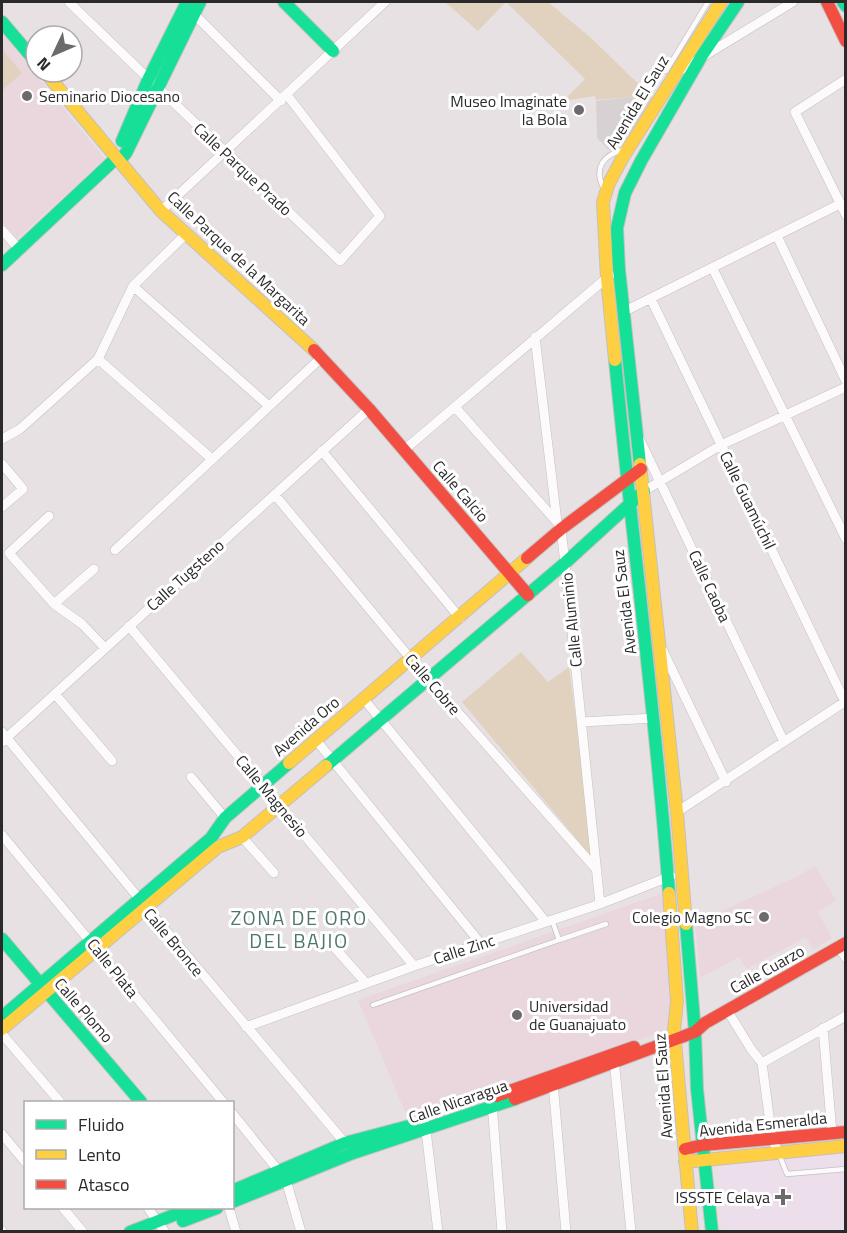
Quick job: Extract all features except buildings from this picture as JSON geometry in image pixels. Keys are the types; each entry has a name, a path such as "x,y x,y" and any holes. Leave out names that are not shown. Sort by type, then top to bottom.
{"main road":[{"path":"2,265 116,158 126,153 187,6 200,2"},
{"path":"284,2 333,51"},
{"name":"Avenida El Sauz","path":"692,1232 674,1035 677,1001 668,876 654,718 626,480 607,278 603,202 605,191 615,170 669,73 721,2"},
{"name":"Avenida El Sauz","path":"712,1232 697,1089 698,1026 644,491 623,312 617,228 625,192 701,57 738,2"},
{"path":"827,2 846,41"},
{"path":"843,2 846,6"},
{"path":"2,22 24,48"},
{"name":"Calle Parque de la Margarita","path":"55,84 161,211 322,357 369,409"},
{"name":"Calle Calcio","path":"369,409 528,595"},
{"name":"Avenida Oro","path":"2,1017 42,987 142,903 211,838 225,818 410,658 460,618 559,525 641,469"},
{"name":"Avenida Oro","path":"142,903 218,847 242,837 528,595 644,491"},
{"name":"Calle Plomo","path":"2,939 140,1101"},
{"name":"Calle Cuarzo","path":"698,1026 843,949"},
{"name":"Avenida Oro","path":"2,1029 42,987"},
{"name":"Calle Nicaragua","path":"234,1190 353,1153 614,1059 698,1026"},
{"name":"Calle Nicaragua","path":"234,1201 345,1143 426,1126"},
{"name":"Avenida Esmeralda","path":"685,1156 703,1145 846,1132"},
{"name":"Avenida Esmeralda","path":"685,1156 705,1159 846,1146"},
{"path":"161,1228 190,1209"},
{"path":"130,1232 161,1228 214,1209"}],"street":[{"name":"Calle Parque Prado","path":"69,2 340,261 380,216 284,98"},
{"path":"161,211 385,2"},
{"path":"669,73 701,57 793,2"},
{"path":"187,6 284,98"},
{"path":"846,79 795,112 846,215"},
{"path":"623,312 840,204"},
{"path":"2,230 19,249"},
{"path":"2,439 20,429 98,359 133,286 186,234"},
{"path":"777,236 846,381"},
{"path":"404,450 619,268"},
{"path":"713,269 846,539"},
{"path":"133,286 269,406"},
{"name":"Calle Guamúchil","path":"651,299 845,702"},
{"name":"Calle Aluminio","path":"535,338 565,562 600,904"},
{"path":"115,550 322,357"},
{"path":"98,359 212,459"},
{"path":"644,491 721,445 846,387"},
{"path":"455,407 559,525"},
{"name":"Calle Tugsteno","path":"3,737 55,694 369,409"},
{"name":"Calle Caoba","path":"636,431 784,742"},
{"path":"322,451 460,618"},
{"path":"2,464 23,489 2,507"},
{"name":"Calle Cobre","path":"274,495 410,658 597,870"},
{"path":"49,516 9,553 54,604 82,624 105,648"},
{"path":"54,604 94,569"},
{"name":"Calle Magnesio","path":"129,626 414,966"},
{"path":"658,641 726,782"},
{"path":"55,694 112,761"},
{"path":"363,698 549,921"},
{"path":"677,812 845,702"},
{"path":"582,722 654,718"},
{"name":"Calle Bronce","path":"3,737 345,1143"},
{"path":"316,740 481,944"},
{"path":"191,777 225,818"},
{"name":"Calle Plata","path":"2,835 223,1101"},
{"path":"242,837 274,873"},
{"name":"Calle Zinc","path":"246,1027 414,966 600,904 668,876 682,873"},
{"path":"326,938 366,983"},
{"path":"727,1010 762,1063 772,1138 778,1152"},
{"path":"762,1063 846,1016"},
{"path":"823,1028 832,1133"},
{"path":"2,1034 59,1101"},
{"path":"614,1059 631,1232"},
{"path":"553,1081 566,1232"},
{"path":"491,1102 502,1232"},
{"path":"234,1115 283,1175 301,1232"},
{"path":"426,1126 438,1232"},
{"path":"2,1134 24,1160"},
{"path":"64,1209 83,1232"},
{"path":"149,1209 161,1228"},
{"path":"229,1209 236,1232"}],"lane":[{"path":"669,73 708,2"},
{"path":"549,921 559,940"},
{"path":"373,1005 606,924"},
{"path":"778,1152 787,1174 846,1169"}],"shaded area":[{"path":"445,2 506,2 478,31"},
{"path":"506,2 548,2 590,37 653,98 645,110 631,97 596,100 595,96 563,101 585,79"},
{"name":"Seminario Diocesano","path":"2,33 24,60 24,84 44,84 105,159 17,239 2,221"},
{"path":"2,49 22,73 2,91"},
{"path":"631,97 645,110 632,133 618,139 619,148 610,151 597,138 596,101"},
{"path":"521,652 548,682 569,667 595,861 462,702"},
{"name":"Colegio Magno SC","path":"815,866 836,900 818,912 832,938 813,950 806,937 747,969 739,957 700,978 695,923 794,878"},
{"name":"Universidad de Guanajuato","path":"663,893 674,995 667,1030 409,1122 358,1000"},
{"name":"ISSSTE Celaya","path":"845,1151 845,1231 723,1231 717,1163"}],"traffic: fast":[{"path":"122,141 148,80 187,2"},
{"path":"2,265 112,162 120,160 126,153 200,2"},
{"path":"284,2 333,51"},
{"path":"640,464 619,269 617,228 625,193 641,161 701,57 738,2"},
{"path":"843,2 846,6"},
{"path":"2,22 24,48"},
{"path":"615,360 669,893"},
{"path":"326,766 565,563 644,491"},
{"path":"2,1017 211,838 225,818 289,763"},
{"path":"686,924 697,1089 712,1232"},
{"path":"2,939 140,1101"},
{"path":"234,1201 353,1153 515,1099"},
{"path":"234,1190 345,1143 413,1125"},
{"path":"130,1232 189,1209"},
{"path":"183,1221 214,1209"}],"traffic: slow":[{"path":"615,360 603,202 609,183 623,157 721,2"},
{"path":"55,84 161,211 314,350"},
{"path":"640,464 677,812 686,924"},
{"path":"289,763 527,558"},
{"path":"2,1029 218,847 242,837 326,766"},
{"path":"669,893 677,1001 674,1031 692,1232"},
{"path":"685,1162 846,1146"}],"traffic: jam":[{"path":"827,2 846,41"},
{"path":"314,350 369,409 528,595"},
{"path":"527,558 561,529 641,469"},
{"path":"515,1099 695,1032 705,1023 846,943"},
{"path":"496,1096 634,1047"},
{"path":"685,1149 703,1145 846,1132"}],"place":[{"name":"Seminario Diocesano","path":"27,96"},
{"name":"Museo Imaginate la Bola","path":"579,110"},
{"name":"Colegio Magno SC","path":"764,917"},
{"name":"Universidad de Guanajuato","path":"517,1015"},
{"name":"ISSSTE Celaya","path":"783,1197"}],"district":[{"name":"ZONA DE ORO DEL BAJIO","path":"299,928"}]}
